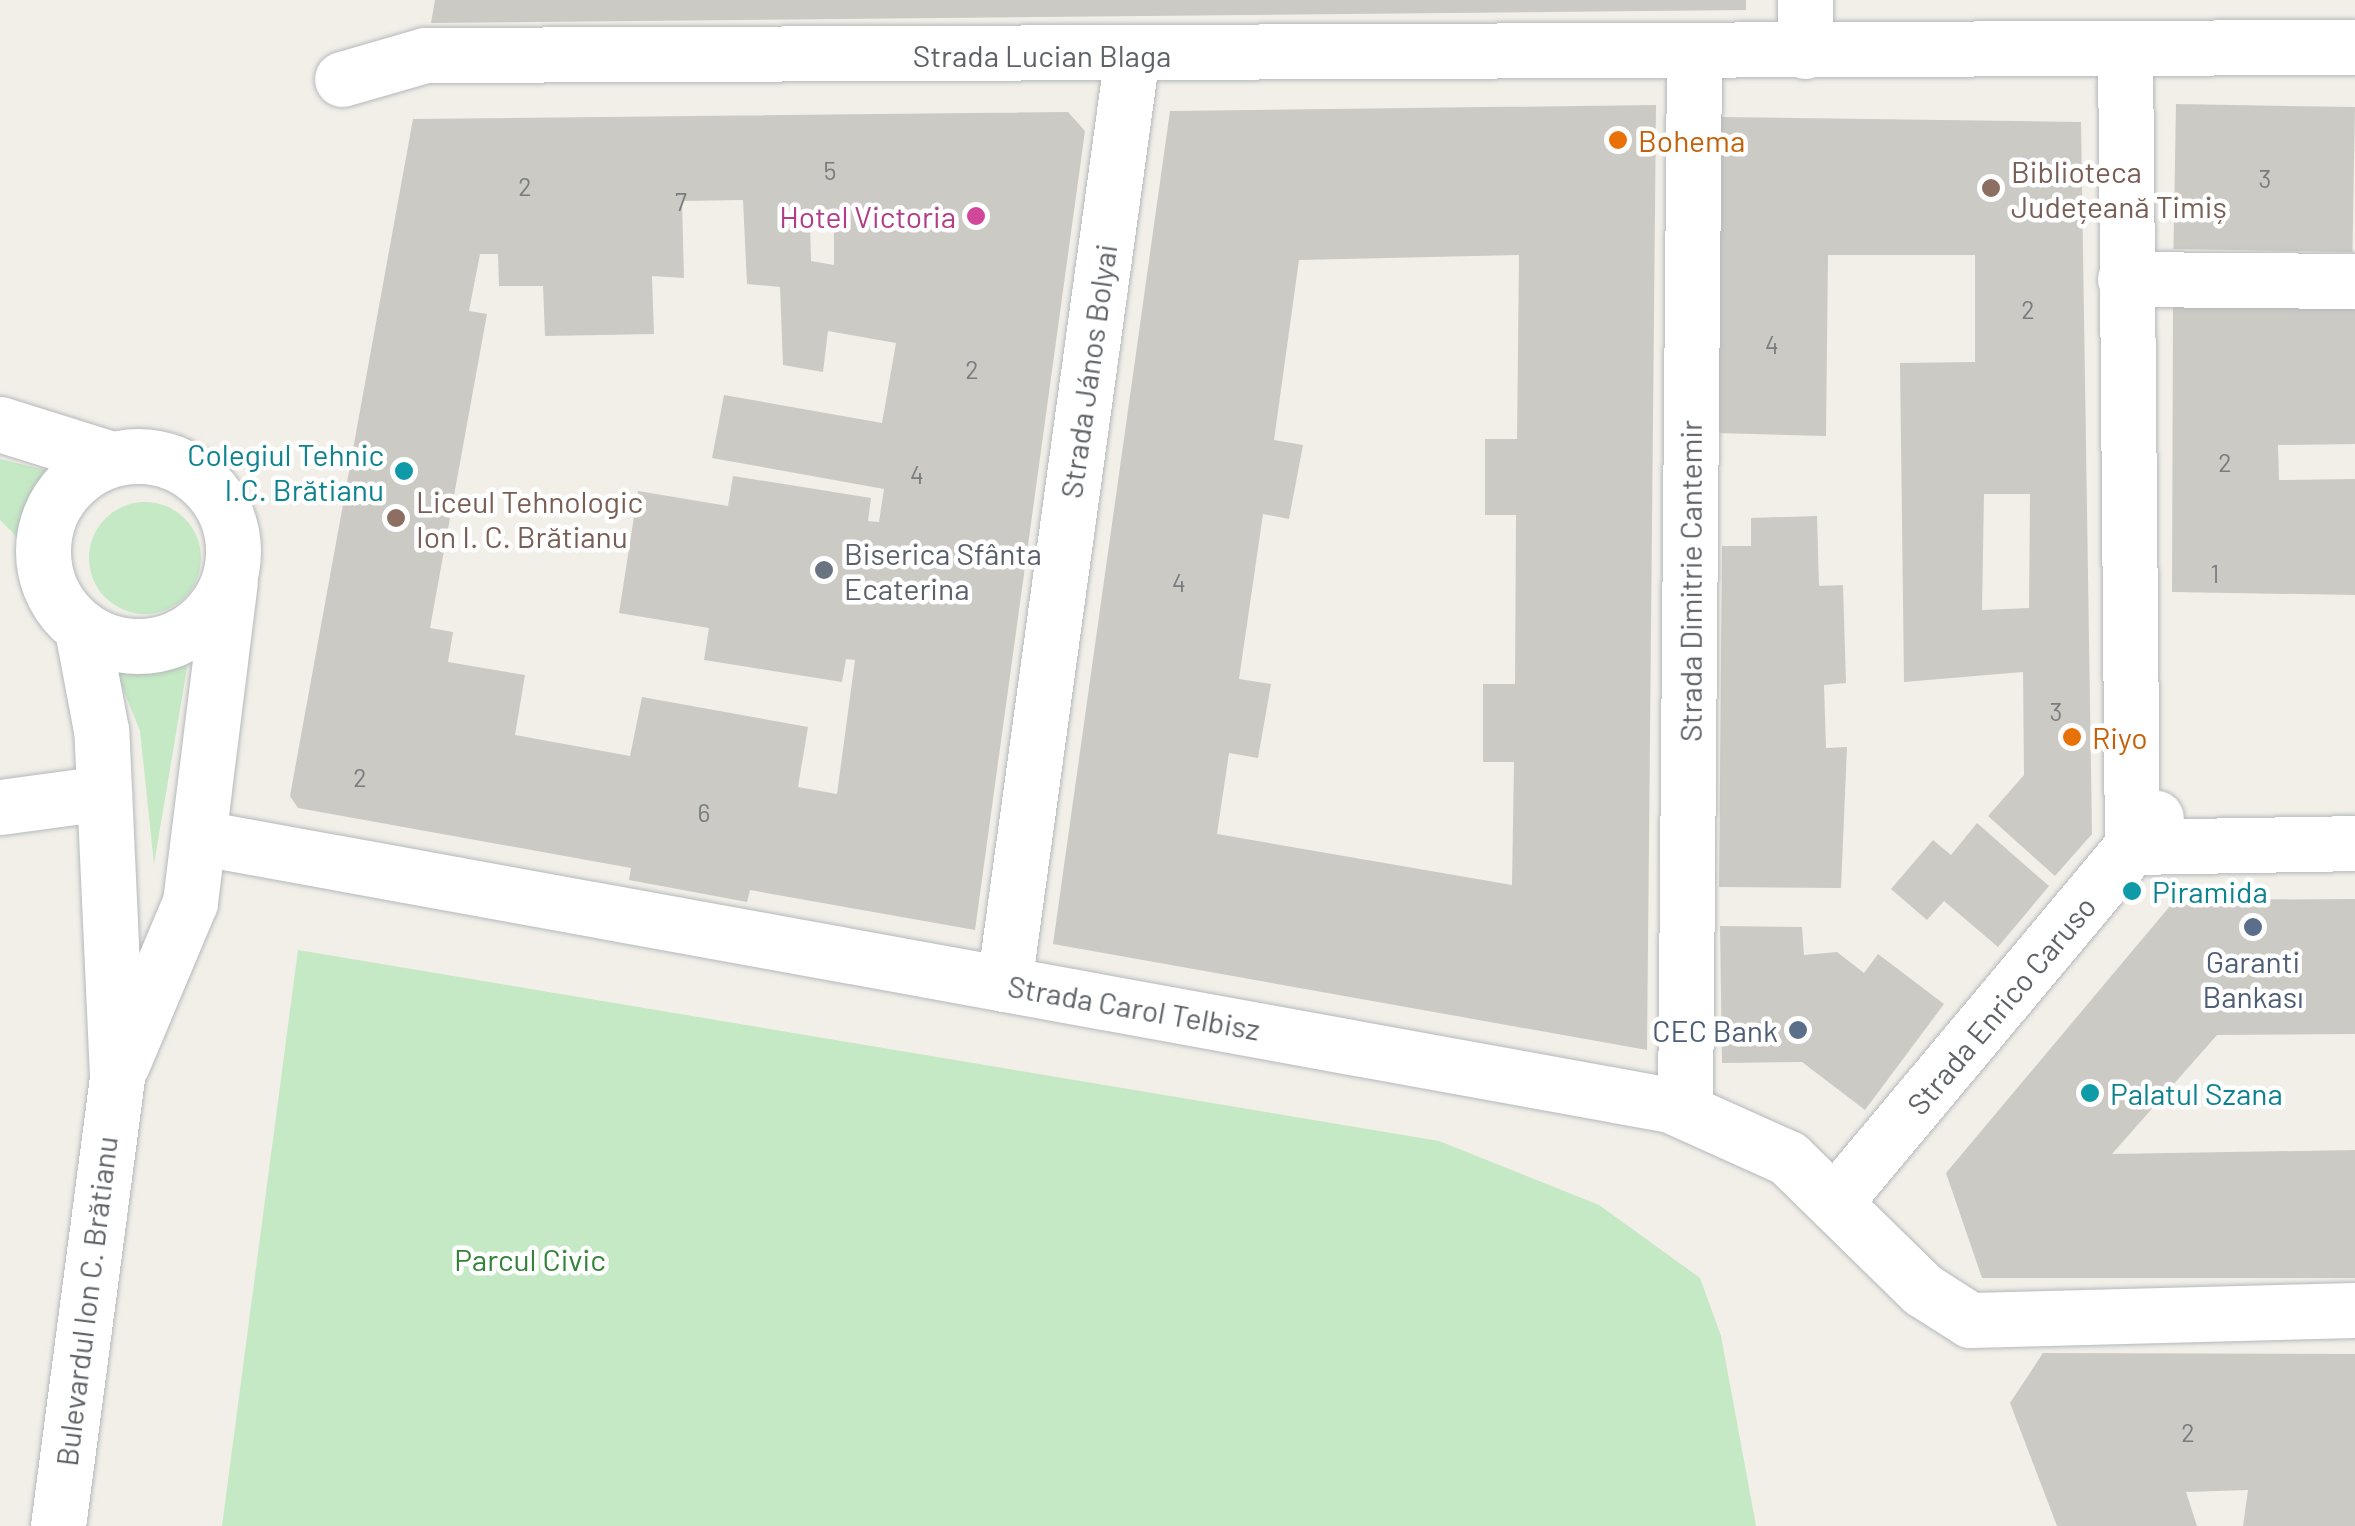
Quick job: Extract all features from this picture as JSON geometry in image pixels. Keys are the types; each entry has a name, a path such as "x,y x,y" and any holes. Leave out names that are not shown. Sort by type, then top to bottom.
{"street":[{"name":"Strada Lucian Blaga","path":"342,79 425,55 1720,52 1805,26 2125,48 2355,47"},
{"path":"2125,48 2125,594 2148,828 2355,843"},
{"name":"Strada Dimitrie Cantemir","path":"1685,1110 1720,52"},
{"name":"Strada János Bolyai","path":"1004,984 1132,55"},
{"path":"2125,279 2355,281"},
{"path":"0,424 112,458 152,456 209,486 234,545 230,579 196,628 169,642 109,643 68,612 0,546"},
{"path":"68,612 43,546 50,513 82,474 112,458"},
{"name":"Bulevardul Ion C. Brătianu","path":"116,1076 190,902 202,838 230,579"},
{"name":"Bulevardul Ion C. Brătianu","path":"58,1526 116,1076 104,793 68,612"},
{"path":"0,807 104,793"},
{"name":"Strada Enrico Caruso","path":"1837,1199 2148,828"},
{"name":"Strada Carol Telbisz","path":"202,838 1685,1110 1753,1135 1837,1199 1946,1310 1998,1321 2355,1310"}],"green space":[{"path":"0,459 58,473 40,494 28,548 0,520"},
{"path":"145,502 167,506 185,518 197,536 201,558 197,580 185,598 167,610 145,614 123,610 105,598 93,580 89,558 93,536 105,518 123,506"},
{"path":"188,662 154,864 140,731 114,667 138,675"},
{"name":"Parcul Civic","path":"298,950 1439,1141 1599,1205 1700,1278 1721,1336 1756,1526 222,1526"}],"building":[{"path":"435,0 1746,0 1746,10 431,23"},
{"path":"2176,104 2355,107 2352,252 2173,249"},
{"path":"1656,105 1647,1050 1053,944 1170,111","holes":["1519,255 1517,439 1485,439 1485,515 1516,515 1515,684 1483,684 1483,762 1514,762 1512,885 1217,834 1229,753 1258,758 1271,684 1239,679 1263,514 1289,519 1303,445 1274,440 1299,260"]},
{"path":"1068,112 1085,131 975,930 750,890 747,902 629,880 631,868 298,808 290,796 413,119","holes":["743,200 747,284 780,287 783,365 823,372 828,331 896,343 882,423 724,395 712,458 884,489 879,522 868,521 871,498 733,476 728,506 638,491 619,613 709,628 704,660 842,682 846,659 855,660 837,794 798,787 808,727 642,697 630,756 515,735 525,675 448,662 453,632 430,628 487,314 469,311 480,254 498,254 499,286 543,286 545,336 654,334 652,276 684,278 682,201","810,226 834,226 834,265 811,261"]},
{"path":"1721,117 2081,122 2092,834 2055,876 1988,816 2024,775 2023,672 1904,682 1900,363 1975,362 1975,255 1828,255 1826,436 1716,433","holes":["1984,494 2030,494 2029,608 1982,610"]},
{"path":"2173,306 2355,308 2355,444 2278,445 2279,480 2355,479 2355,595 2172,592"},
{"path":"1817,516 1819,586 1843,585 1846,683 1824,685 1826,748 1847,747 1841,888 1719,887 1722,546 1751,546 1751,518"},
{"path":"1977,823 2049,886 1998,947 1944,901 1927,920 1891,889 1933,840 1951,855"},
{"name":"Palatul Szana","path":"2355,899 2355,1034 2217,1035 2112,1154 2355,1150 2355,1278 1982,1278 1946,1173 2175,900"},
{"path":"1720,926 1802,927 1804,955 1837,952 1864,973 1878,954 1944,1004 1865,1110 1802,1062 1722,1063"},
{"path":"2043,1353 2355,1354 2355,1526 2243,1526 2248,1490 2186,1492 2197,1526 2057,1526 2010,1403"}],"place":[{"name":"Bohema","path":"1618,140"},
{"name":"Biblioteca Județeană Timiș","path":"1991,188"},
{"name":"Hotel Victoria","path":"976,216"},
{"name":"Colegiul Tehnic I.C. Brătianu","path":"404,471"},
{"name":"Liceul Tehnologic Ion I. C. Brătianu","path":"396,518"},
{"name":"Biserica Sfânta Ecaterina","path":"824,570"},
{"name":"Riyo","path":"2072,737"},
{"name":"Piramida","path":"2132,891"},
{"name":"Garanti Bankası","path":"2253,927"},
{"name":"CEC Bank","path":"1798,1030"},
{"name":"Palatul Szana","path":"2090,1093"}]}
